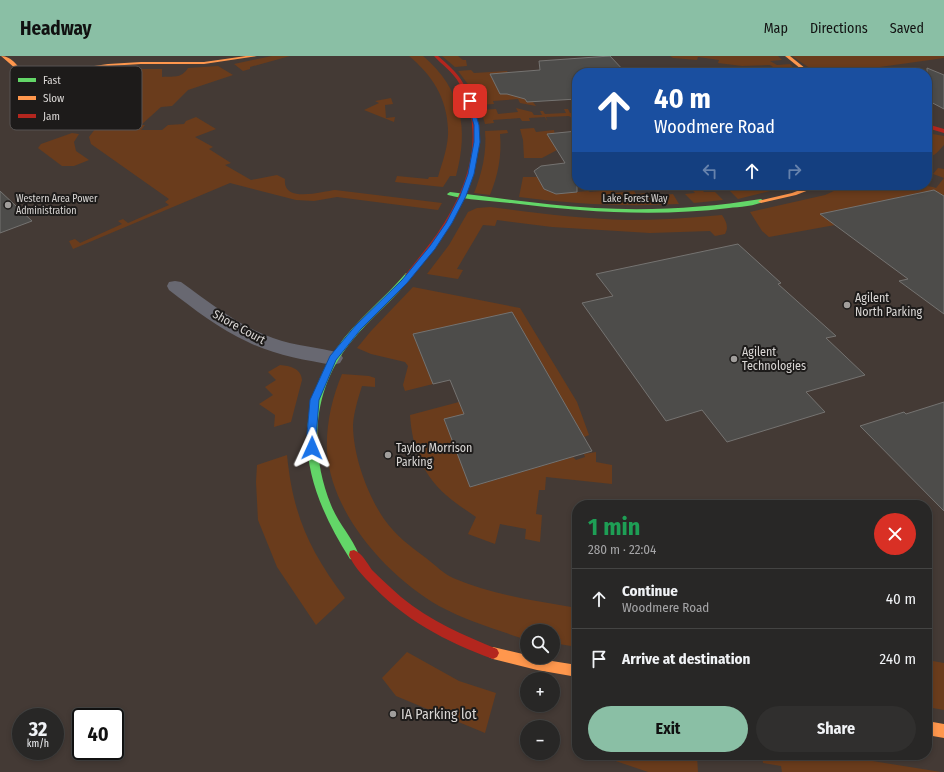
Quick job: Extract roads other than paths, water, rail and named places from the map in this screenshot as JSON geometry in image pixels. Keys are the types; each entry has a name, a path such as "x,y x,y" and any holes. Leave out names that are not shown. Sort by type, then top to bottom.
{"street":[{"path":"3,56 18,66"},
{"path":"102,66 141,63 204,63 255,56"},
{"path":"436,56 460,81 472,108 476,125 477,142 475,159 463,196 449,223 432,247 404,281 358,327 333,358 315,400 311,434 313,463 316,478 325,509 342,540 364,571 394,599 430,624 471,645 517,660 572,670"},
{"path":"788,57 802,68"},
{"path":"932,127 944,131"},
{"name":"Lake Forest Way","path":"450,194 581,209 661,211 748,203 803,190"},
{"name":"Shore Court","path":"175,286 238,329 265,342 297,352 333,358"},
{"path":"932,729 944,731"}],"place":[{"name":"Western Area Power Administration","path":"8,205"},
{"name":"Agilent North Parking","path":"847,305"},
{"name":"Agilent Technologies","path":"734,359"},
{"name":"Taylor Morrison Parking","path":"388,455"},
{"name":"IA Parking lot","path":"393,714"}]}
